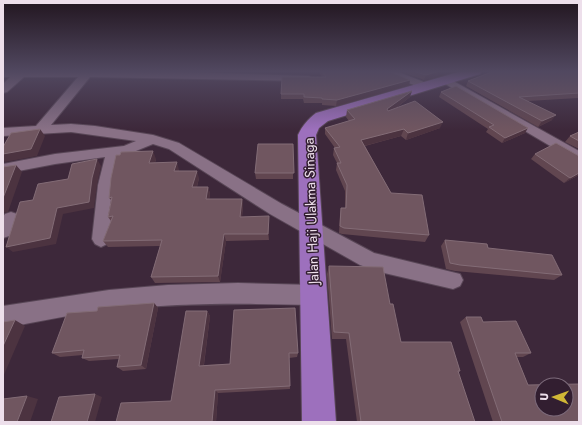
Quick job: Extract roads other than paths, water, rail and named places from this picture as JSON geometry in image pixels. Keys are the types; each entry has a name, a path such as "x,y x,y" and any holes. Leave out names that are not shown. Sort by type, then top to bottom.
{"main road":[{"name":"Jalan Haji Ulakma Sinaga","path":"319,422 307,135 309,128 314,122 322,117 409,91"}],"street":[{"path":"39,131 73,91"},
{"path":"465,91 579,157"},
{"path":"3,132 71,128 95,130 153,139 186,152 276,209 367,259 380,264 453,280"},
{"path":"3,169 55,159 112,153 126,150 153,139"},
{"path":"101,239 106,185 112,153"},
{"path":"3,317 109,300 238,293 314,295"}]}
